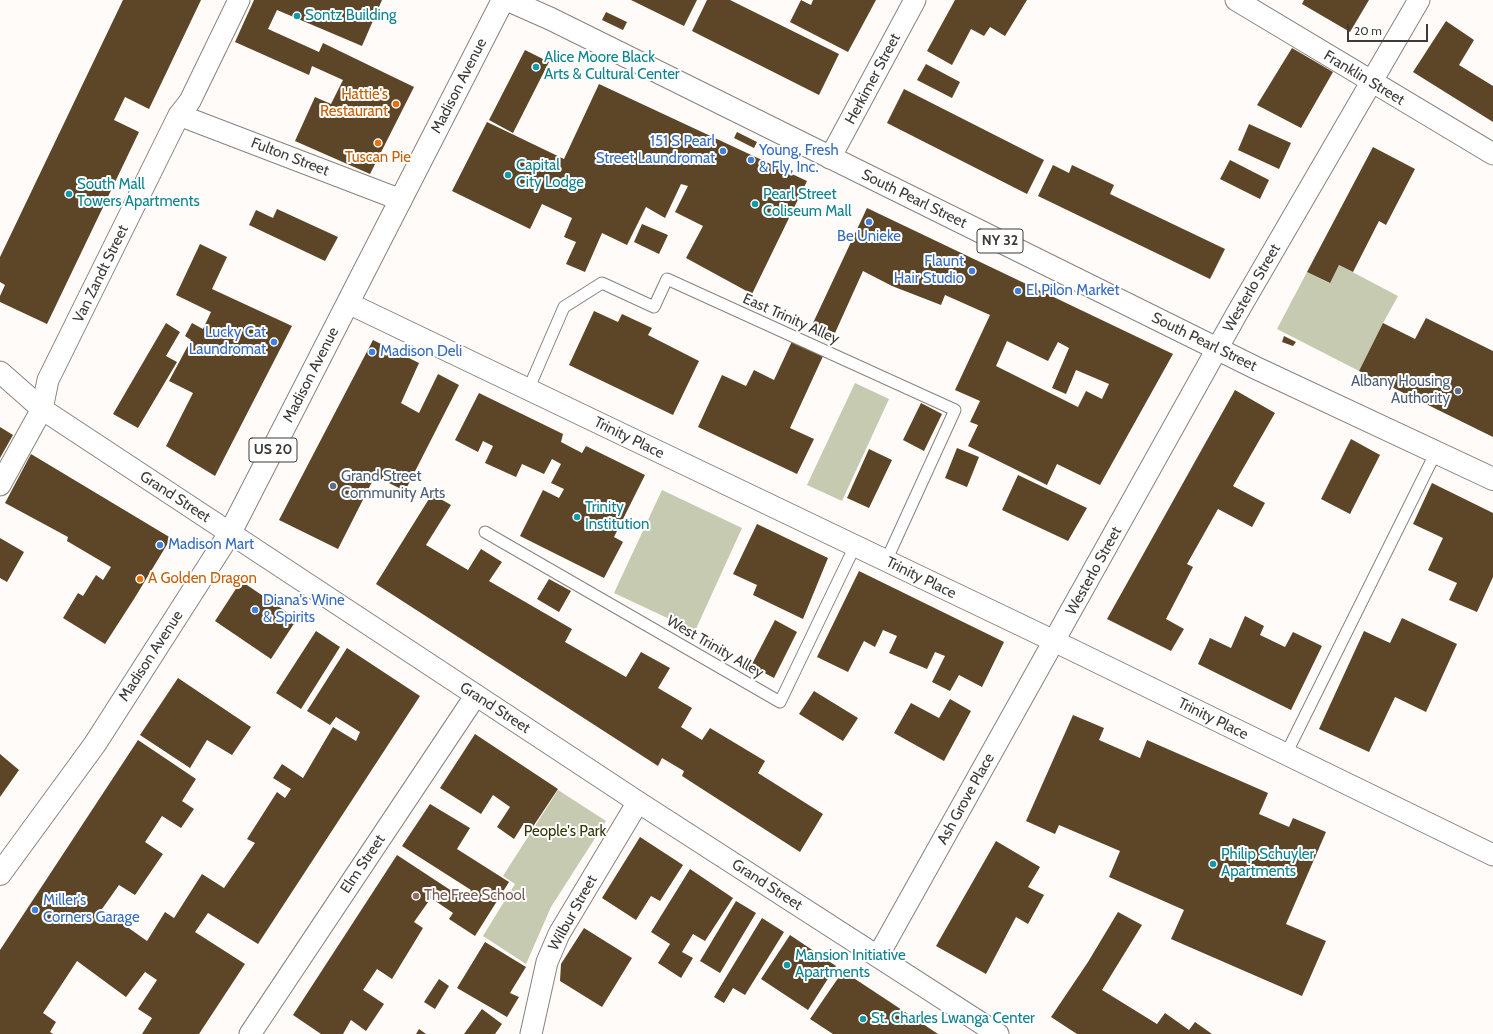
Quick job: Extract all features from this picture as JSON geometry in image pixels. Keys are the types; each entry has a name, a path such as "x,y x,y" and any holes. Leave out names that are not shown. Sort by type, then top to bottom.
{"main road":[{"name":"Madison Avenue","path":"0,874 94,744 230,533 503,0"},
{"name":"South Pearl Street","path":"508,0 551,19 1256,368 1493,479"}],"street":[{"name":"Van Zandt Street","path":"0,485 42,409 48,380 179,115 190,101 239,0"},
{"name":"Herkimer Street","path":"830,158 915,0"},
{"name":"Franklin Street","path":"1236,0 1493,154"},
{"name":"Westerlo Street","path":"1054,641 1218,349 1419,0"},
{"name":"Fulton Street","path":"179,115 400,200"},
{"name":"Trinity Place","path":"348,304 1054,641 1493,855"},
{"name":"Grand Street","path":"0,372 42,409 638,802 998,1034"},
{"path":"0,391 42,409"},
{"name":"Ash Grove Place","path":"878,956 1054,641"},
{"name":"Elm Street","path":"250,1034 476,695"},
{"name":"Wilbur Street","path":"531,1034 547,962 559,934 638,802"}],"lane":[{"name":"East Trinity Alley","path":"528,390 564,307 602,283 654,307 667,279 955,410 886,561"},
{"path":"1286,754 1436,452"},
{"name":"West Trinity Alley","path":"485,532 780,702 855,546"}],"green space":[{"path":"1339,265 1398,296 1359,371 1277,329 1307,272 1329,283"},
{"path":"855,383 889,399 842,501 807,485"},
{"path":"662,490 742,528 695,631 614,593"},
{"name":"People's Park","path":"558,790 606,821 551,907 526,964 483,936 515,884 503,876"}],"building":[{"name":"South Mall Towers Apartments","path":"123,0 201,0 149,109 125,97 114,120 139,132 47,324 0,302 0,296 5,285 0,282 0,257"},
{"path":"254,0 382,0 362,46 277,10 268,29 319,52 323,43 414,87 370,174 295,141 315,97 331,104 343,80 312,66 309,75 235,42"},
{"path":"631,0 697,0 684,26"},
{"path":"707,0 730,0 839,54 819,95 692,31"},
{"path":"801,0 811,5 813,0 876,0 848,52 790,22"},
{"path":"955,0 1027,0 1005,36 990,27 984,36 971,29 952,65 927,51"},
{"path":"1304,0 1369,0 1350,32 1302,4"},
{"path":"606,12 627,22 623,30 602,20"},
{"path":"1446,21 1474,40 1459,65 1493,86 1493,122 1413,72"},
{"path":"1292,48 1333,72 1301,128 1257,105"},
{"path":"525,50 549,62 513,133 489,120"},
{"path":"926,64 960,82 952,98 917,80"},
{"path":"599,84 807,181 752,294 686,258 703,226 675,212 688,186 681,184 665,218 646,207 627,245 602,233 585,272 566,264 576,242 564,237 572,218 542,204 530,229 452,191 487,122 564,159"},
{"path":"904,89 1044,160 1027,194 887,123"},
{"path":"1249,124 1291,143 1279,169 1238,150"},
{"path":"737,132 757,142 754,148 734,138"},
{"path":"1373,147 1415,169 1386,225 1379,221 1353,272 1339,265 1330,283 1307,272"},
{"path":"1230,160 1269,180 1260,199 1220,179"},
{"path":"1053,165 1069,173 1072,165 1114,185 1110,194 1225,249 1210,279 1038,196"},
{"path":"867,208 1173,354 1100,485 1057,464 1047,485 968,446 978,425 970,422 980,401 955,390 990,315 945,295 941,305 892,286 863,271 835,333 813,323","holes":["1007,341 1048,361 1058,342 1069,348 1052,388 1066,394 1076,370 1109,384 1102,399 1086,391 1078,407 996,366"]},
{"path":"277,209 338,237 325,261 249,225 256,210 273,218"},
{"path":"642,224 668,235 659,254 634,242"},
{"path":"200,244 227,257 212,289 292,326 215,476 166,446 193,393 169,381 191,340 185,336 192,323 203,329 211,312 176,295"},
{"path":"594,311 618,322 622,314 652,328 648,335 699,361 673,415 569,365"},
{"path":"1426,318 1493,351 1493,437 1359,371 1383,323 1415,339"},
{"path":"166,323 180,332 166,356 177,362 138,428 113,414"},
{"path":"1284,336 1296,342 1293,346 1282,342"},
{"path":"793,339 824,354 790,428 814,439 797,474 698,427 722,375 746,386 754,370 774,380"},
{"path":"373,340 419,363 401,403 419,413 438,374 459,385 405,491 375,476 338,549 279,520"},
{"path":"1235,390 1275,413 1233,486 1265,503 1252,527 1218,509 1187,564 1193,567 1166,619 1184,629 1171,651 1107,619"},
{"name":"Trinity Institution","path":"479,393 563,434 561,442 582,453 586,446 645,475 614,537 623,542 604,578 520,536 543,490 559,498 564,489 551,483 561,464 552,459 544,474 522,464 516,477 485,463 493,446 483,441 478,452 455,440"},
{"path":"921,403 942,414 924,451 903,440"},
{"path":"0,427 13,435 0,458"},
{"path":"1351,439 1380,455 1350,514 1321,499"},
{"path":"957,448 979,457 967,487 945,478"},
{"path":"869,449 892,460 869,508 847,498"},
{"path":"31,454 171,538 105,644 63,618 78,593 83,596 96,575 103,580 111,567 67,541 68,537 5,503"},
{"path":"1018,475 1087,508 1068,541 1002,510"},
{"path":"1432,483 1493,513 1493,577 1477,612 1449,600 1457,583 1428,570 1443,538 1413,524"},
{"path":"432,494 451,505 426,545 468,570 481,549 502,562 489,581 572,629 565,642 626,677 641,652 670,668 658,688 692,708 681,727 702,740 710,728 765,761 758,773 823,814 800,852 682,776 684,771 662,758 658,766 376,584"},
{"path":"757,524 828,558 803,619 753,595 757,585 733,574"},
{"path":"0,538 24,552 7,582 0,578"},
{"path":"859,571 1004,642 982,687 959,675 950,691 932,682 945,656 935,652 927,669 889,653 897,636 883,630 875,647 864,641 848,672 817,657"},
{"path":"549,579 571,591 559,612 537,599"},
{"path":"241,581 297,619 271,659 215,621"},
{"path":"1245,616 1264,626 1260,635 1285,647 1293,632 1322,646 1291,710 1198,664 1210,638 1231,648"},
{"path":"1402,618 1457,644 1426,712 1395,697 1369,752 1319,729 1364,631 1390,643"},
{"path":"775,620 797,632 774,678 751,666"},
{"path":"316,631 340,647 301,709 276,693"},
{"path":"347,648 420,696 258,944 208,913 195,932 245,964 199,1034 142,1034 152,1018 138,1009 157,980 145,972 126,997 77,961 43,1013 56,1022 50,1032 53,1034 0,1034 0,950 138,740 196,779 182,801 194,809 181,828 162,816 145,842 163,854 135,895 119,885 102,909 147,941 165,912 174,918 202,874 224,888 255,843 247,839 277,792 285,798 291,789 273,778 282,764 303,778 333,727 356,741 360,732 336,717 330,725 307,711"},
{"path":"178,678 251,727 232,755 207,740 190,768 140,735"},
{"path":"814,691 858,718 843,741 799,714"},
{"path":"950,699 971,711 944,761 894,733 911,703 939,718"},
{"name":"Philip Schuyler Apartments","path":"1073,715 1104,728 1099,740 1140,758 1147,740 1268,793 1259,814 1289,827 1293,818 1326,832 1286,924 1326,941 1302,996 1171,939 1184,910 1109,877 1120,851 1059,825 1055,834 1026,821"},
{"path":"475,734 558,789 532,828 524,823 514,839 497,827 510,807 493,795 481,814 440,788"},
{"path":"0,754 19,770 0,797"},
{"path":"430,804 470,828 457,849 509,882 475,936 449,919 453,913 431,898 414,922 423,928 392,979 377,969 363,990 384,1004 366,1031 351,1020 343,1034 321,1034 293,1015 397,855 464,899 471,890 402,846"},
{"path":"640,837 683,865 660,901 651,896 636,920 602,898"},
{"path":"996,841 1040,867 1028,887 1044,895 1028,924 1016,917 986,974 936,946"},
{"path":"690,869 733,898 705,941 693,934 682,952 693,958 681,978 658,963 670,944 651,932"},
{"path":"736,901 756,913 720,973 700,961"},
{"path":"1118,912 1142,925 1102,990 1157,1024 1165,1013 1189,1030 1195,1022 1212,1034 1077,1034 1051,1017 1088,962"},
{"path":"762,918 784,932 745,995 733,988 724,1003 714,997"},
{"path":"584,928 632,958 602,1007 560,981 561,964"},
{"path":"790,935 836,966 808,1010 761,979"},
{"path":"485,942 526,967 510,993 519,997 507,1017 457,988"},
{"path":"843,971 938,1034 833,1034 810,1019"},
{"path":"439,979 449,986 435,1009 424,1002"},
{"path":"482,1009 502,1024 495,1034 464,1034"},
{"path":"419,1029 426,1034 416,1034"}],"place":[{"name":"Sontz Building","path":"297,16"},
{"name":"Alice Moore Black Arts & Cultural Center","path":"536,67"},
{"name":"Hattie's Restaurant","path":"396,104"},
{"name":"Tuscan Pie","path":"378,143"},
{"name":"151 S Pearl Street Laundromat","path":"723,151"},
{"name":"Young, Fresh & Fly, Inc.","path":"751,160"},
{"name":"Capital City Lodge","path":"508,175"},
{"name":"South Mall Towers Apartments","path":"69,194"},
{"name":"Pearl Street Coliseum Mall","path":"755,204"},
{"name":"Be Unieke","path":"869,222"},
{"name":"Flaunt Hair Studio","path":"972,271"},
{"name":"El Pilon Market","path":"1018,291"},
{"name":"Lucky Cat Laundromat","path":"274,342"},
{"name":"Madison Deli","path":"372,352"},
{"name":"Albany Housing Authority","path":"1458,391"},
{"name":"Grand Street Community Arts","path":"333,486"},
{"name":"Trinity Institution","path":"577,517"},
{"name":"Madison Mart","path":"160,545"},
{"name":"A Golden Dragon","path":"140,579"},
{"name":"Diana's Wine & Spirits","path":"255,610"},
{"name":"Philip Schuyler Apartments","path":"1213,864"},
{"name":"The Free School","path":"416,896"},
{"name":"Miller's Corners Garage","path":"35,910"},
{"name":"Mansion Initiative Apartments","path":"787,965"},
{"name":"St. Charles Lwanga Center","path":"863,1019"}]}
